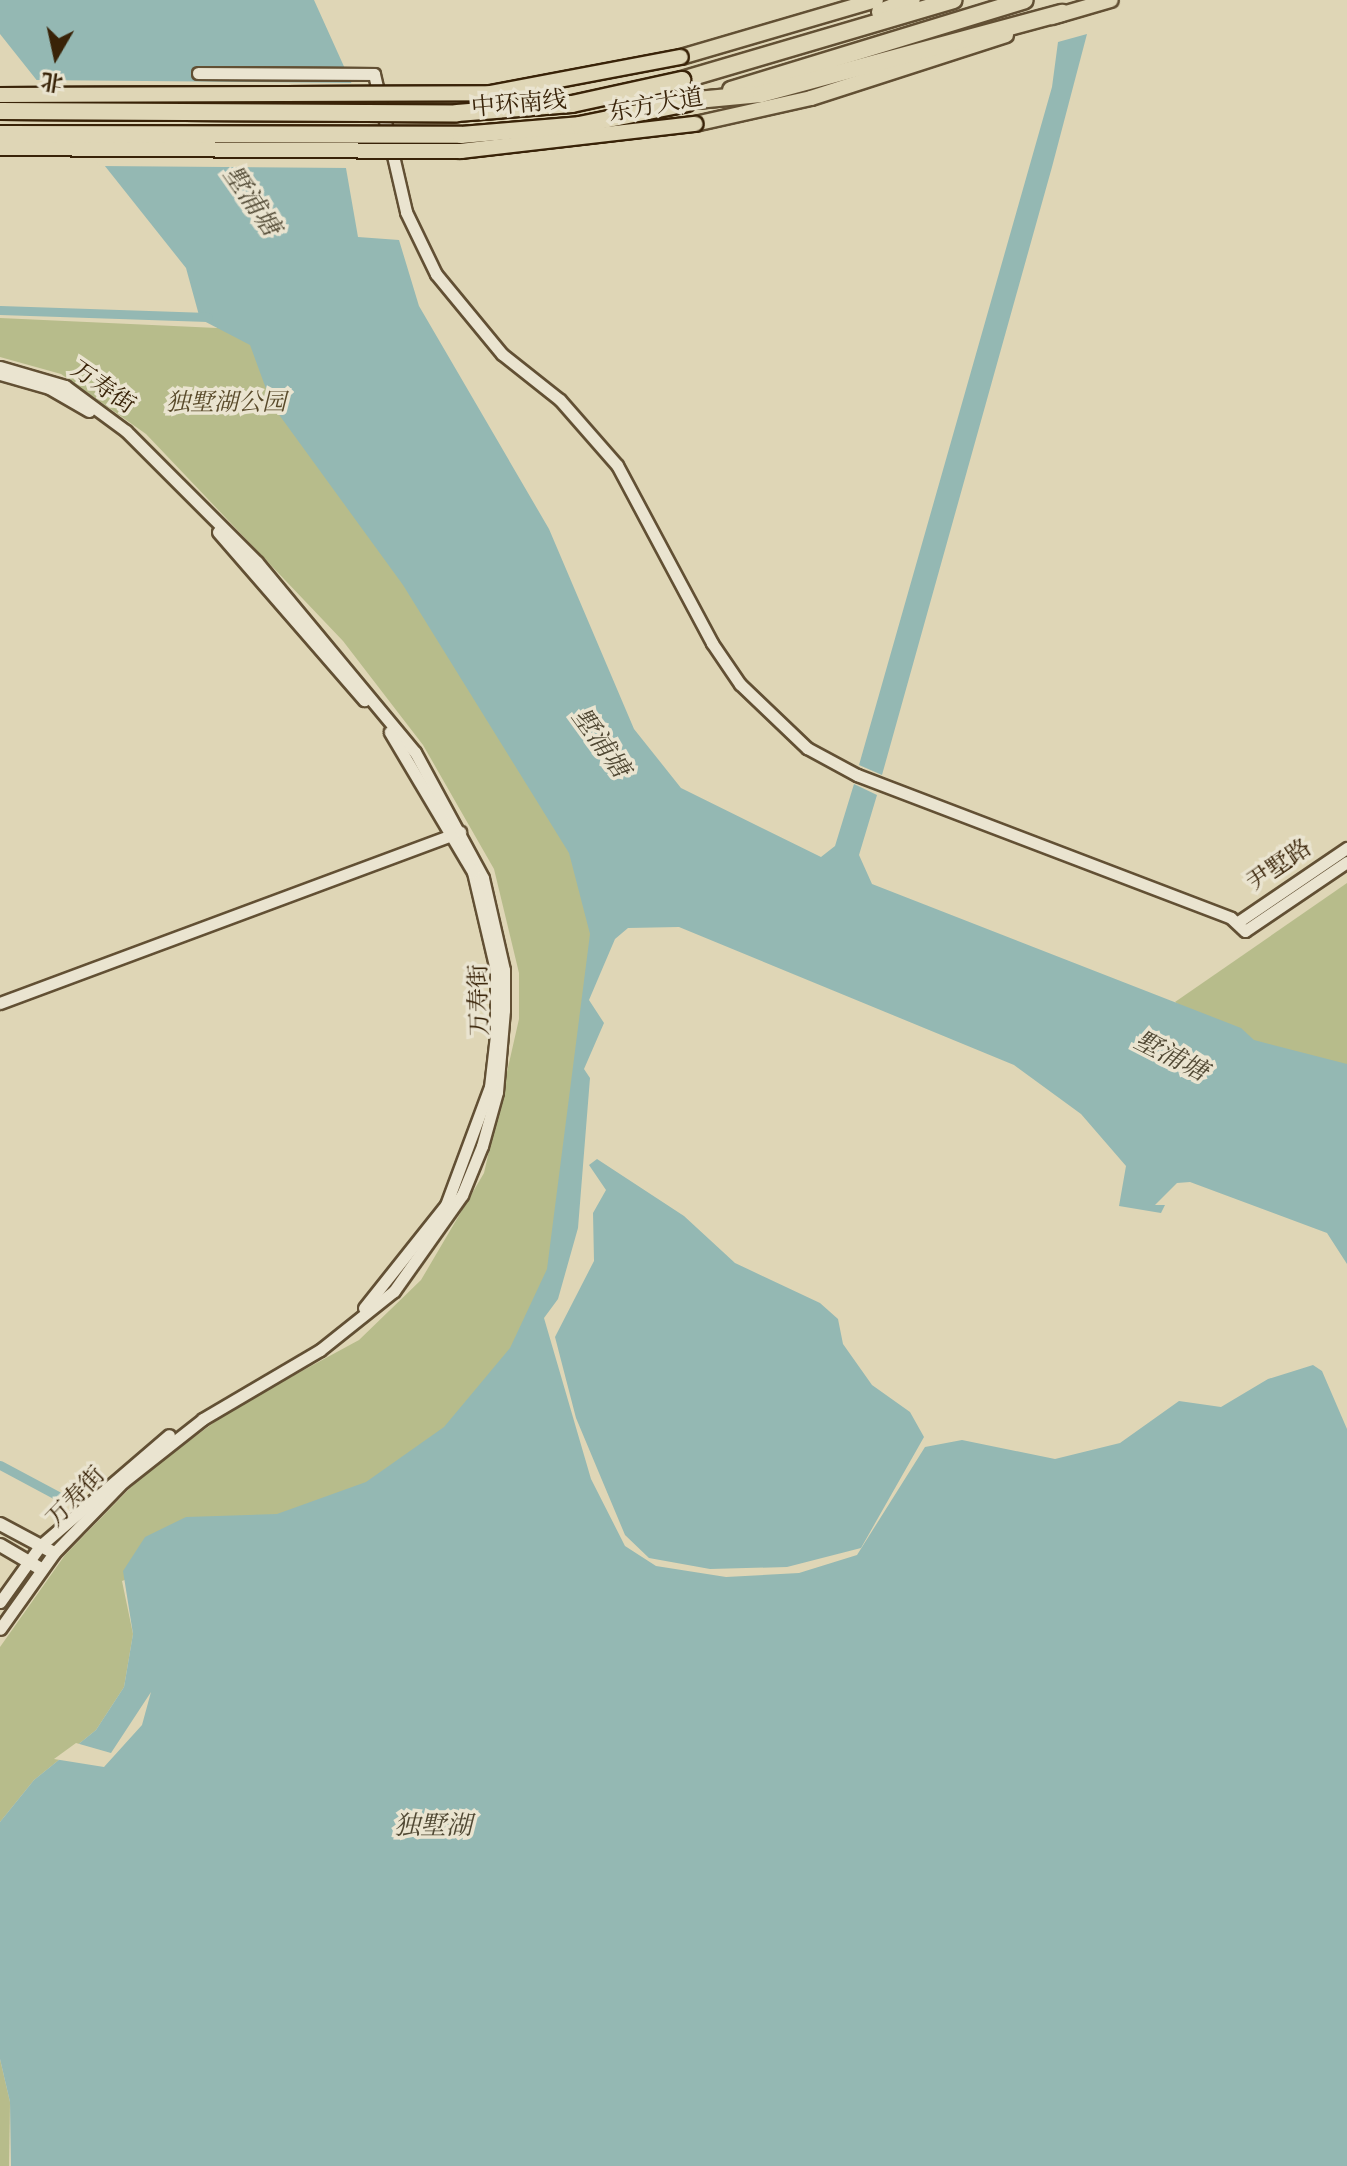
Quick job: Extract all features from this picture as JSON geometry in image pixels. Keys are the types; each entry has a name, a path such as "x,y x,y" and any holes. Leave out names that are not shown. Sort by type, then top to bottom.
{"highway":[{"path":"790,48 912,0"},
{"name":"中环南线","path":"0,111 457,113 572,104 682,80 953,0"},
{"name":"中环南线","path":"0,134 461,135 579,125 692,102 1025,0"},
{"path":"692,102 761,94 1062,13"}],"main road":[{"name":"东方大道","path":"0,95 490,93 681,57 876,0"},
{"name":"东方大道","path":"0,148 461,151 579,143 695,124 811,98 1062,13 1111,0"},
{"path":"0,1524 54,1553"},
{"path":"0,1545 41,1569"}],"street":[{"path":"198,73 374,74 406,212 444,286 502,354 560,400 617,465 740,684 807,748 857,775 1242,926"},
{"name":"万寿街","path":"0,367 65,386 126,431 205,509 343,662 415,752 459,832 489,928 496,1035 486,1102 446,1205 402,1268 357,1314 152,1447 99,1500 54,1553 0,1629"},
{"name":"万寿街","path":"0,374 49,388 95,415 206,519 374,711 459,832"},
{"path":"0,1003 459,832"},
{"name":"尹墅路","path":"1242,926 1347,848"},
{"name":"尹墅路","path":"1242,926 1347,862"},
{"name":"万寿街","path":"0,1602 40,1546 65,1522 99,1500"}],"green space":[{"name":"独墅湖公园","path":"0,318 217,328 245,323 607,902 586,979 567,1174 545,1286 501,1369 428,1448 375,1483 122,1581 133,1634 124,1687 96,1730 34,1780 0,1822 0,1647 65,1555 141,1477 232,1409 359,1340 421,1280 484,1173 519,1019 519,973 494,869 423,745 343,641 146,434 61,374 0,357"},
{"path":"1347,883 1347,1080 1202,1021 1175,1002"},
{"path":"0,2059 10,2102 9,2166 0,2166"}],"water":[{"name":"独墅湖","path":"0,0 314,0 360,102 309,99 308,138 343,151 358,237 399,240 419,306 549,529 634,729 681,788 821,857 835,846 854,784 877,795 859,855 872,884 1241,1028 1254,1040 1347,1064 1347,1264 1327,1233 1190,1182 1177,1183 1155,1205 1165,1205 1161,1213 1119,1206 1126,1166 1081,1114 1014,1065 679,927 628,928 615,939 589,1000 604,1023 584,1069 590,1078 578,1228 558,1299 544,1318 591,1479 625,1546 656,1566 726,1577 799,1573 857,1555 925,1447 962,1440 1055,1459 1120,1443 1179,1401 1221,1407 1268,1379 1313,1365 1322,1371 1347,1429 1347,2166 11,2166 10,2102 0,2059 0,1822 34,1780 96,1730 124,1687 133,1634 123,1571 145,1537 186,1517 277,1514 366,1482 444,1427 510,1348 547,1269 590,934 569,853 403,585 272,405 250,345 200,319 186,268 0,34"},
{"path":"1087,34 882,775 859,765 1052,87 1058,42"},
{"path":"597,1159 684,1216 735,1263 820,1303 838,1319 843,1344 872,1385 910,1412 924,1437 861,1548 787,1567 710,1569 649,1558 625,1535 576,1418 555,1337 594,1261 593,1213 606,1190 589,1165"}],"pier":[{"path":"32,80 355,83 363,102 312,103 312,136 344,147 350,168 100,166"},
{"path":"151,1692 142,1725 104,1767 54,1759 76,1743 111,1753"}],"waterway":[{"path":"0,310 208,317"},
{"path":"0,1465 60,1497"}],"water label":[{"name":"墅浦塘","path":"250,202"},
{"name":"墅浦塘","path":"599,744"},
{"name":"墅浦塘","path":"1170,1058"}]}
